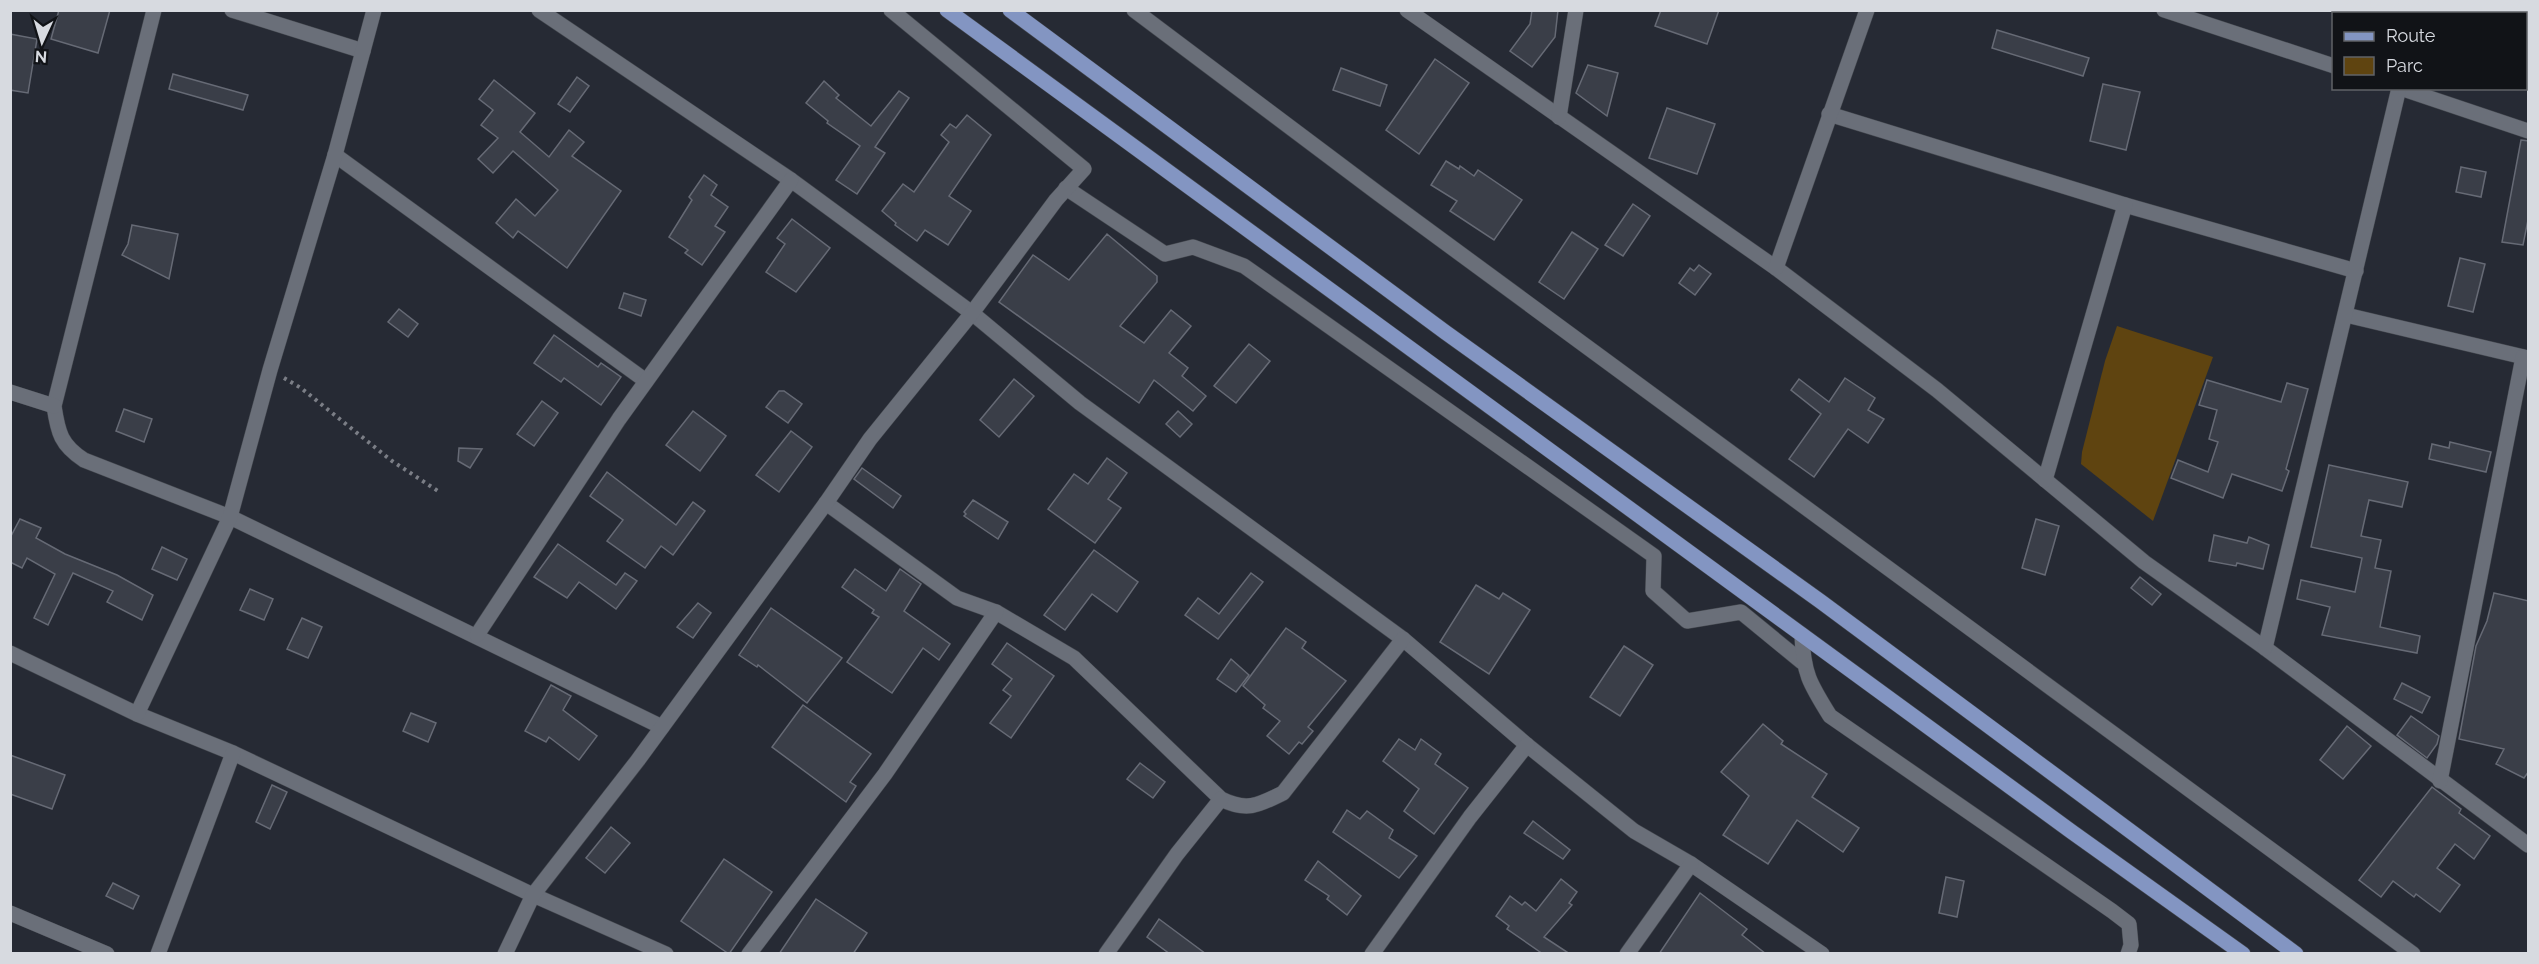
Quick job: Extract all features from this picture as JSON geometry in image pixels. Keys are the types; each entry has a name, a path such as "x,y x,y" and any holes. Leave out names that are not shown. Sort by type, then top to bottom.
{"main road":[{"path":"946,10 2243,954"},
{"path":"1010,10 1445,332 1820,601 2296,954"}],"street":[{"path":"154,10 54,406 57,427 68,450 84,460 230,517 477,635 552,675 662,727"},
{"path":"232,10 363,51"},
{"path":"137,714 230,517 270,370 335,155 374,10"},
{"path":"539,10 791,180 972,313 1080,403 1403,639 1527,745 1634,831 1691,864 1822,954"},
{"path":"505,954 533,895 662,727 826,503 870,439 972,313 1066,188 1083,169 891,10"},
{"path":"1134,10 1389,201 2413,954"},
{"path":"1407,10 1776,268 1937,390 2144,562 2265,648 2440,781 2529,844"},
{"path":"1559,117 1576,10"},
{"path":"1776,268 1867,10"},
{"path":"2164,10 2332,65"},
{"path":"2265,648 2400,90"},
{"path":"2406,90 2529,131"},
{"path":"1829,114 2125,205 2356,271"},
{"path":"335,155 646,381"},
{"path":"477,635 646,381 791,180"},
{"path":"1066,188 1165,254 1193,247 1244,266 1654,556 1653,591 1687,621 1741,612 1802,662"},
{"path":"2045,480 2125,205"},
{"path":"2346,315 2526,358 2440,781"},
{"path":"10,392 54,406"},
{"path":"826,503 957,598 996,612 1074,658 1221,800 1236,806 1254,806 1283,793 1403,639"},
{"path":"749,954 885,774 996,612"},
{"path":"1802,634 1802,662 1813,688 1830,716 2129,924 2132,945 2128,954"},
{"path":"10,653 137,714 233,753 533,895 666,954"},
{"path":"1372,954 1470,817 1527,745"},
{"path":"158,954 233,753"},
{"path":"1106,954 1178,854 1221,800"},
{"path":"1627,954 1691,864"},
{"path":"10,913 107,954"}],"path":[{"path":"270,370 301,388 392,461 438,490"}],"green space":[{"path":"2117,326 2213,357 2153,521 2081,464 2105,361"}],"building":[{"path":"59,10 110,10 98,53 51,39"},
{"path":"1532,10 1558,10 1555,37 1532,67 1510,51 1530,24"},
{"path":"1661,10 1719,10 1707,44 1655,26"},
{"path":"1997,30 2089,58 2083,76 1992,48"},
{"path":"10,34 37,39 28,93 10,90"},
{"path":"1435,59 1469,83 1419,154 1386,130"},
{"path":"1588,65 1618,73 1607,116 1576,93"},
{"path":"1341,68 1387,85 1380,106 1333,90"},
{"path":"173,74 248,95 243,110 169,89"},
{"path":"577,77 589,86 570,112 558,104"},
{"path":"494,80 535,113 520,132 549,157 569,130 584,142 572,156 621,191 567,268 518,231 513,238 496,223 516,199 535,216 558,190 513,151 493,173 478,159 498,138 481,125 493,110 479,99"},
{"path":"824,81 839,95 836,98 871,126 899,91 909,98 875,147 885,153 857,194 836,180 860,146 827,123 828,121 806,103"},
{"path":"2103,84 2140,92 2126,150 2090,141"},
{"path":"1667,108 1715,124 1697,174 1649,158"},
{"path":"967,115 991,135 949,196 971,211 948,245 925,230 917,241 895,225 896,223 882,211 903,184 914,192 949,142 941,135 950,124 956,128"},
{"path":"2521,140 2529,141 2529,215 2523,245 2502,242"},
{"path":"1446,161 1459,169 1460,166 1474,176 1478,170 1522,200 1494,240 1450,211 1457,201 1431,185"},
{"path":"2461,167 2486,172 2481,197 2456,192"},
{"path":"704,175 717,185 711,195 728,207 715,226 725,232 702,265 685,253 688,250 669,237 692,200 689,197"},
{"path":"1633,204 1650,216 1623,256 1605,245"},
{"path":"792,219 830,248 796,292 766,272 785,244 777,238"},
{"path":"132,225 178,234 169,279 122,255 128,244"},
{"path":"1572,232 1598,249 1564,299 1539,282"},
{"path":"1107,234 1157,276 1157,282 1120,326 1144,343 1171,310 1191,326 1169,353 1188,368 1182,376 1206,396 1193,411 1154,380 1139,403 999,302 1033,255 1069,280"},
{"path":"2460,258 2485,264 2473,312 2448,306"},
{"path":"1699,265 1711,274 1695,295 1679,283 1690,268 1694,271"},
{"path":"624,293 646,300 641,316 619,308"},
{"path":"399,309 418,324 408,337 388,322"},
{"path":"554,335 598,367 601,363 621,377 601,405 564,378 561,382 534,363"},
{"path":"1249,344 1270,361 1236,403 1214,386"},
{"path":"1845,378 1875,398 1868,410 1884,419 1868,443 1848,429 1814,477 1789,459 1821,414 1791,390 1799,379 1829,402"},
{"path":"1014,379 1034,396 999,437 980,420"},
{"path":"2207,380 2281,402 2287,383 2308,389 2286,469 2289,471 2282,491 2232,474 2223,498 2171,478 2178,460 2208,472 2218,442 2209,439 2217,410 2199,405"},
{"path":"779,391 784,391 802,404 788,423 766,407"},
{"path":"542,401 558,413 534,446 517,434"},
{"path":"124,409 152,419 144,442 116,431"},
{"path":"693,411 726,436 700,471 666,445"},
{"path":"1178,411 1192,424 1180,437 1166,424"},
{"path":"791,431 812,447 779,492 756,475"},
{"path":"2450,442 2491,452 2486,472 2429,459 2432,444 2449,448"},
{"path":"459,448 482,449 470,468 458,461"},
{"path":"1107,458 1127,473 1108,499 1121,508 1095,543 1048,509 1074,474 1088,484"},
{"path":"2329,465 2408,482 2402,507 2369,500 2361,536 2381,540 2375,568 2391,571 2380,627 2420,636 2417,653 2322,635 2330,607 2297,599 2301,580 2355,592 2362,558 2311,547"},
{"path":"862,468 901,496 893,508 854,479"},
{"path":"607,472 676,525 693,502 705,511 673,555 661,546 645,568 607,541 623,520 590,496"},
{"path":"973,500 1008,522 998,539 964,516 966,514 964,512"},
{"path":"20,519 41,528 36,538 65,554 117,575 153,595 142,620 107,602 113,591 73,573 48,625 34,618 55,574 27,558 22,568 10,562 10,538"},
{"path":"2036,519 2059,526 2045,575 2022,568"},
{"path":"2214,535 2247,543 2249,537 2269,545 2263,569 2237,563 2236,566 2209,561"},
{"path":"558,544 616,585 625,573 637,581 616,609 579,582 567,598 534,577"},
{"path":"162,547 187,559 177,580 152,569"},
{"path":"1094,550 1138,582 1117,612 1092,594 1065,630 1044,615"},
{"path":"855,569 886,591 900,569 921,584 904,611 950,644 939,660 923,648 892,693 847,662 879,617 872,613 874,610 842,587"},
{"path":"1251,573 1263,582 1218,639 1185,615 1198,598 1219,614"},
{"path":"2140,577 2161,594 2152,605 2131,588"},
{"path":"1476,585 1499,599 1503,593 1530,610 1489,674 1440,642"},
{"path":"250,589 273,599 264,620 240,610"},
{"path":"2494,593 2529,601 2529,771 2524,778 2496,764 2504,749 2459,739 2476,646 2487,621"},
{"path":"698,603 711,613 693,638 677,627"},
{"path":"771,608 842,658 807,703 758,665 757,667 739,655"},
{"path":"302,618 322,627 308,658 287,649"},
{"path":"1286,628 1306,642 1302,648 1346,681 1308,727 1313,731 1289,754 1267,736 1280,721 1263,708 1265,705 1243,686"},
{"path":"1007,643 1054,676 1011,738 990,723 1011,696 1003,690 1012,679 992,664"},
{"path":"1624,646 1653,665 1620,716 1590,697"},
{"path":"1231,659 1249,675 1236,692 1217,679"},
{"path":"2402,683 2430,697 2422,713 2394,699"},
{"path":"551,685 571,696 563,710 597,736 579,760 549,737 546,742 525,731"},
{"path":"803,705 871,754 850,782 856,786 846,802 772,747"},
{"path":"411,713 436,723 428,742 403,731"},
{"path":"2411,716 2439,736 2437,744 2427,758 2397,735"},
{"path":"1763,724 1783,741 1781,744 1827,774 1812,797 1859,828 1843,852 1797,820 1768,864 1723,835 1749,796 1721,772"},
{"path":"2347,726 2371,746 2343,779 2320,760"},
{"path":"1399,739 1415,750 1421,739 1441,754 1435,764 1468,788 1434,834 1404,811 1419,789 1383,761"},
{"path":"10,755 65,775 52,809 10,794"},
{"path":"1140,763 1165,782 1153,798 1127,779"},
{"path":"272,785 287,792 270,829 256,822"},
{"path":"2432,787 2461,809 2459,813 2490,836 2474,859 2455,844 2437,868 2460,885 2440,912 2416,894 2414,897 2393,881 2381,897 2359,880"},
{"path":"1347,810 1360,819 1367,811 1393,830 1389,838 1417,856 1399,878 1333,832"},
{"path":"1533,821 1570,850 1563,859 1524,833"},
{"path":"611,827 630,843 605,873 586,858"},
{"path":"724,859 772,892 729,954 681,921"},
{"path":"1318,861 1361,896 1347,915 1327,899 1329,896 1305,880"},
{"path":"1946,877 1964,881 1957,917 1939,913"},
{"path":"1561,879 1577,892 1569,903 1572,905 1544,937 1570,954 1543,954 1507,929 1509,926 1496,916 1510,896 1522,905 1525,902 1536,911"},
{"path":"113,883 139,896 133,909 106,896"},
{"path":"1700,893 1747,929 1742,935 1766,954 1659,954"},
{"path":"816,899 867,933 853,954 779,954"},
{"path":"1159,919 1206,954 1170,954 1147,937"}]}
